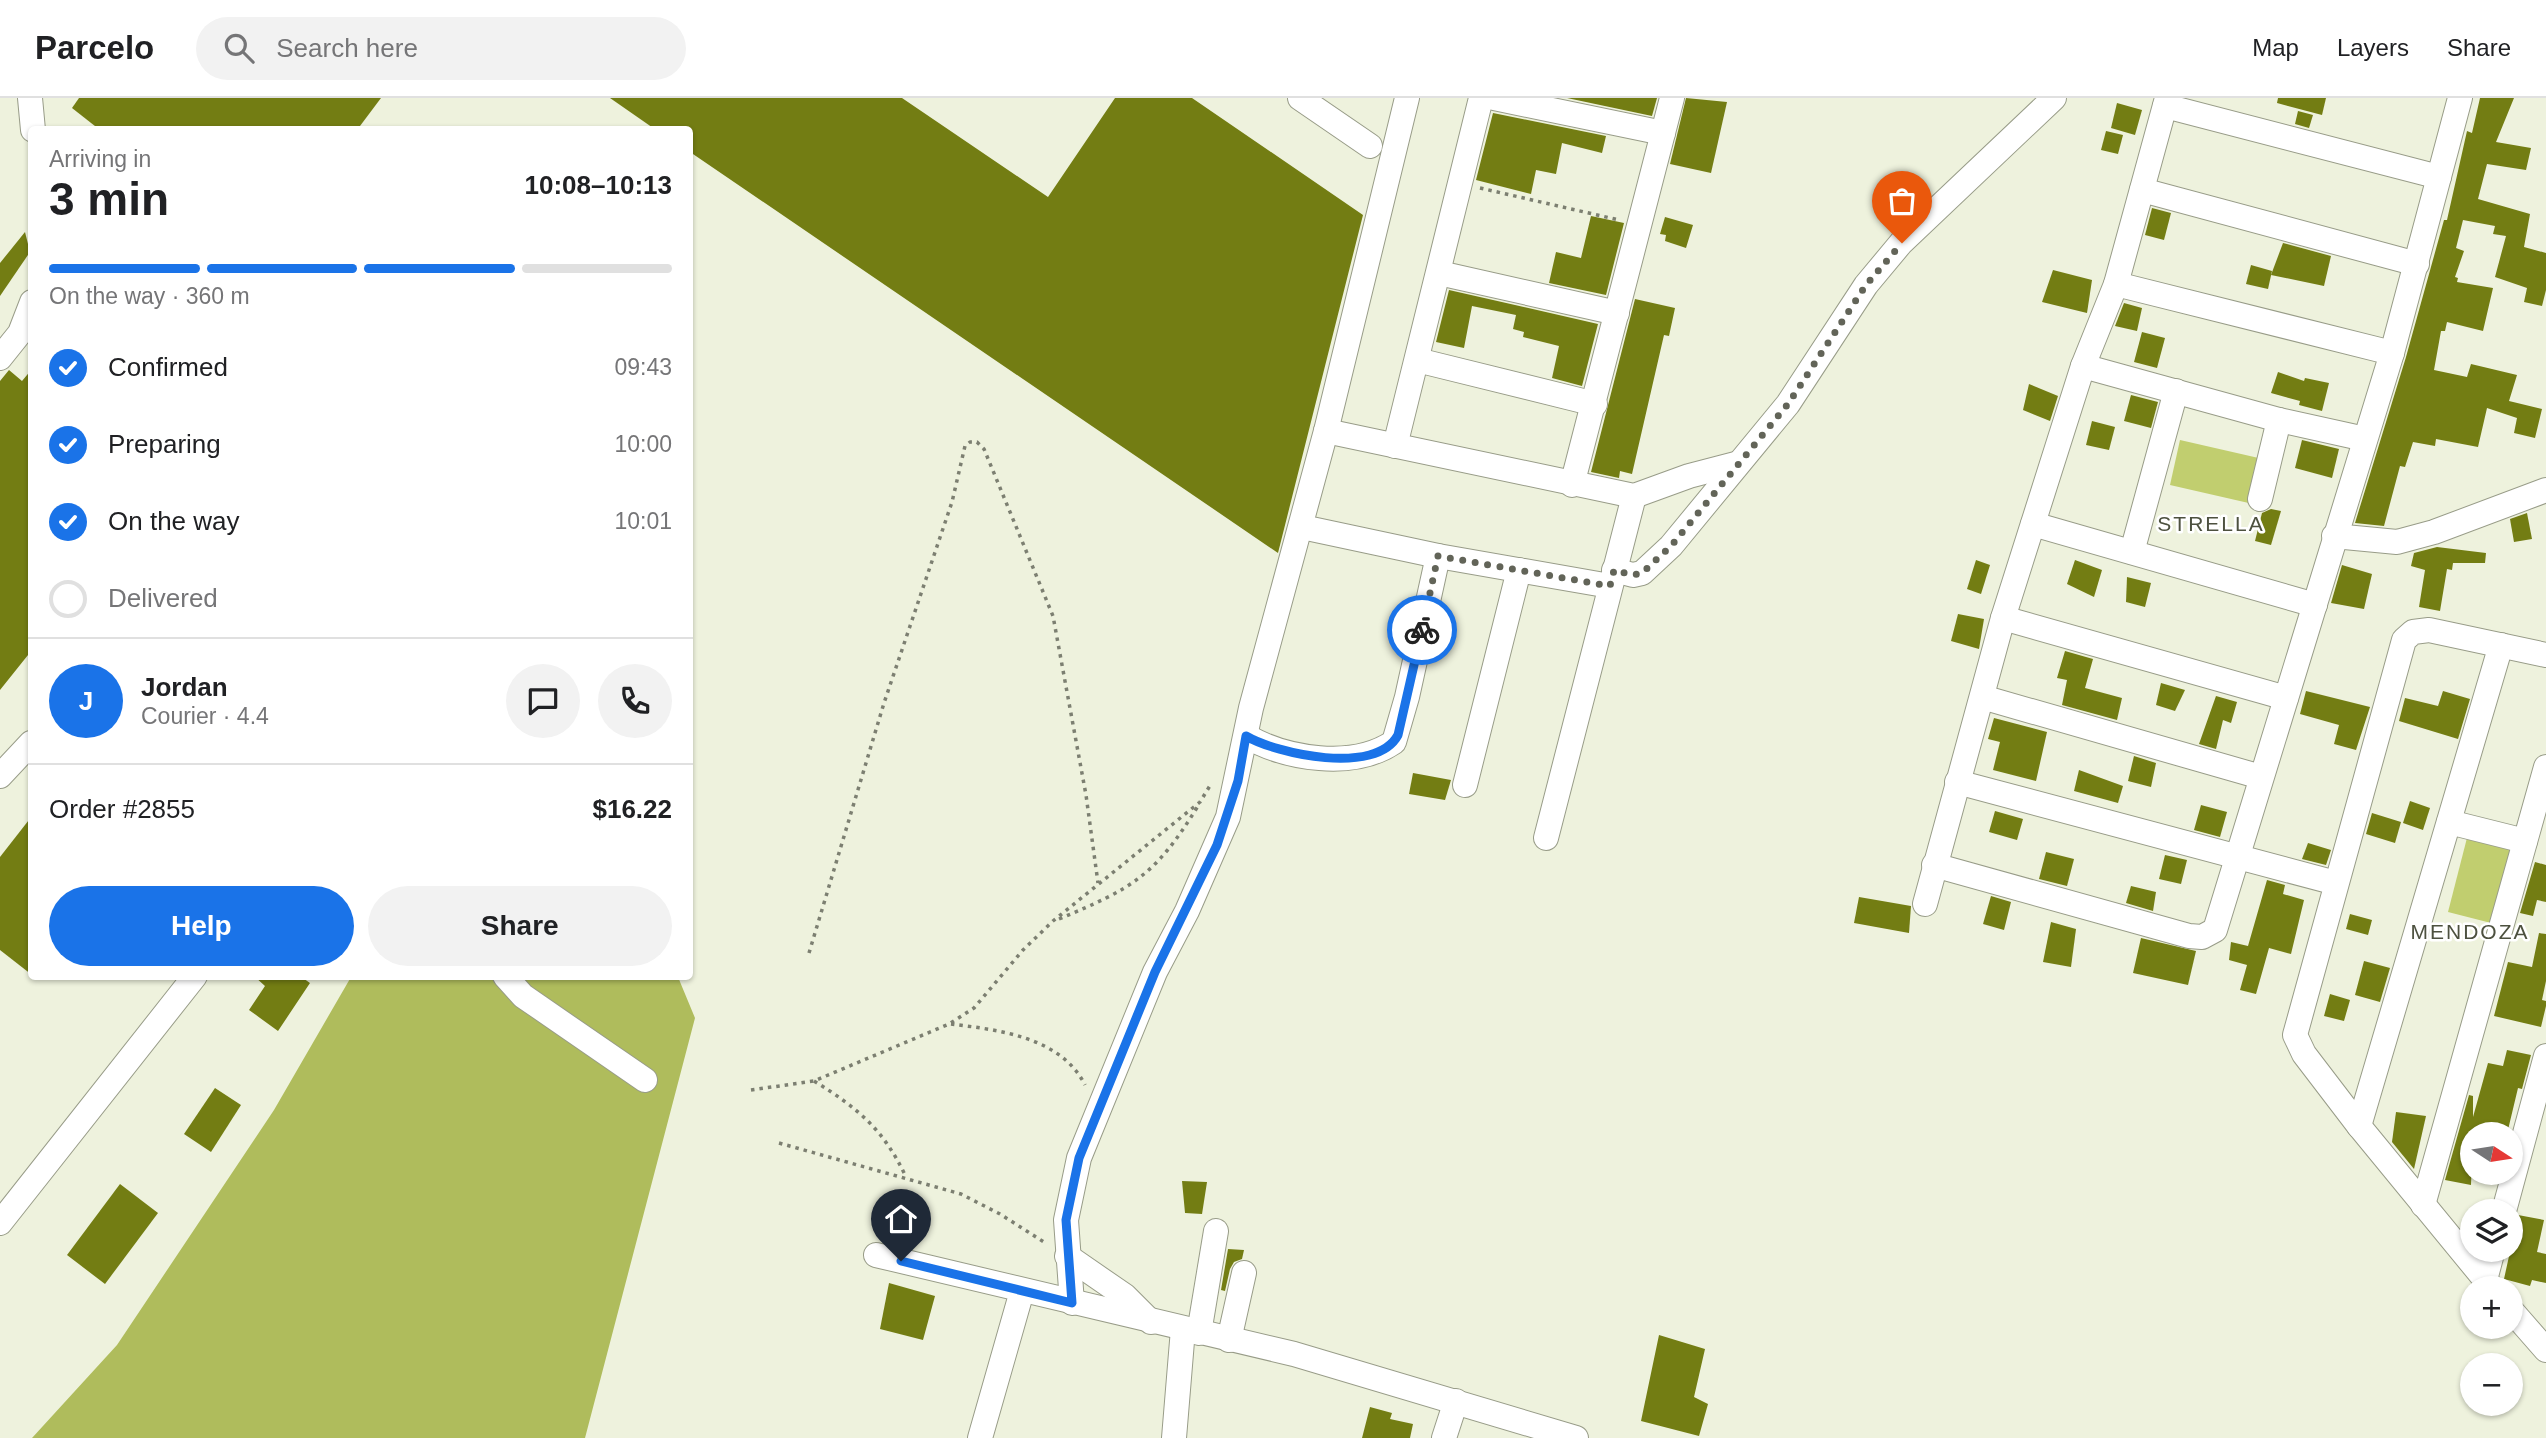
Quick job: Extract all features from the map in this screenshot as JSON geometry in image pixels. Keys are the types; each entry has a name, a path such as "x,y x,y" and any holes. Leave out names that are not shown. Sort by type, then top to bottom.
{"street":[{"path":"30,98 33,126"},
{"path":"1300,98 1370,146"},
{"path":"1072,1303 1066,1220 1070,1189 1094,1117 1155,972 1217,845 1238,781 1246,736 1302,527 1407,98"},
{"path":"1395,446 1480,98"},
{"path":"1494,98 1663,133"},
{"path":"1572,485 1672,98"},
{"path":"1302,527 1519,570 1612,578 1648,570 1698,515 1735,464 1788,404 1866,285 1902,243 2054,98"},
{"path":"1934,865 2159,929 2202,937 2215,930 2222,917 2261,777 2392,353 2460,98"},
{"path":"1925,904 2003,618 2083,366 2116,284 2166,102 2439,177"},
{"path":"2142,190 2417,264"},
{"path":"1439,273 1617,313"},
{"path":"2116,284 2392,353"},
{"path":"0,358 26,337"},
{"path":"1417,360 1595,404"},
{"path":"2083,366 2279,421 2365,439"},
{"path":"2132,552 2176,391"},
{"path":"2260,499 2279,421"},
{"path":"1326,431 1634,496 1689,476 1735,464"},
{"path":"2334,536 2397,542 2434,532 2546,489"},
{"path":"1546,838 1634,496"},
{"path":"2033,524 2315,605"},
{"path":"1246,736 1269,748 1322,758 1353,757 1394,742 1407,697 1438,556"},
{"path":"1465,785 1519,570"},
{"path":"2003,618 2287,698"},
{"path":"2481,1276 2304,1055 2295,1035 2404,640 2413,632 2428,630 2546,655"},
{"path":"2359,1126 2501,645"},
{"path":"1982,697 2261,777"},
{"path":"0,776 28,746"},
{"path":"2423,1205 2546,767"},
{"path":"1957,782 2336,883"},
{"path":"2449,822 2525,841"},
{"path":"0,1223 192,980"},
{"path":"509,980 523,996 645,1080"},
{"path":"2507,1199 2546,1056"},
{"path":"1174,1438 1191,1331 1216,1231"},
{"path":"876,1255 1152,1323 1294,1354 1456,1401 1564,1436"},
{"path":"1067,1256 1125,1296 1152,1323"},
{"path":"1229,1340 1244,1273"},
{"path":"980,1438 1022,1291"},
{"path":"2523,1323 2546,1349"},
{"path":"1444,1438 1456,1401"}],"path":[{"path":"1458,183 1638,224"},
{"path":"809,953 884,703 953,502 965,446 970,442 977,442 984,449 1053,616 1086,795 1098,883"},
{"path":"1053,921 1116,895 1142,878 1178,837 1212,783"},
{"path":"751,1090 814,1081 949,1024 974,1008 1023,950 1053,921 1200,802"},
{"path":"949,1024 990,1029 1028,1039 1053,1050 1071,1063 1084,1083 1094,1117"},
{"path":"814,1081 848,1102 876,1127 892,1148 906,1177"},
{"path":"779,1143 961,1194 1067,1256"}],"green space":[{"path":"2180,440 2263,459 2253,504 2170,485"},
{"path":"2468,834 2512,846 2491,923 2448,912"},
{"path":"349,980 679,980 695,1018 585,1438 32,1438 117,1345 274,1110"}],"building":[{"path":"79,98 381,98 360,126 95,126 72,108"},
{"path":"610,98 902,98 1048,197 1115,98 1192,98 1363,215 1278,553 693,154 693,126 650,126"},
{"path":"1567,98 1657,98 1652,116"},
{"path":"1686,98 1727,102 1711,173 1670,164"},
{"path":"2278,98 2326,98 2322,115 2277,103"},
{"path":"2480,98 2514,98 2496,142 2531,148 2526,170 2487,164 2478,199 2530,214 2524,247 2546,253 2546,290 2542,306 2524,302 2527,288 2495,277 2506,236 2493,234 2495,226 2463,220 2456,248 2464,251 2455,277 2458,278 2457,282 2493,288 2483,331 2447,322 2445,331 2441,331 2434,370 2467,377 2471,364 2517,375 2509,401 2542,409 2535,438 2514,433 2517,418 2487,408 2478,447 2436,439 2435,446 2413,442 2405,467 2400,466 2384,526 2355,523 2406,357 2444,220 2447,220 2467,131 2472,133"},
{"path":"2117,103 2142,110 2135,135 2111,128"},
{"path":"2298,111 2313,115 2309,128 2295,124"},
{"path":"1493,113 1606,136 1602,153 1562,143 1556,174 1536,170 1531,194 1476,180"},
{"path":"2106,131 2123,135 2118,154 2101,150"},
{"path":"2152,208 2171,213 2164,240 2145,235"},
{"path":"1591,216 1624,223 1606,295 1549,283 1556,252 1581,258"},
{"path":"1665,217 1693,225 1686,248 1665,241 1666,235 1660,234"},
{"path":"25,232 28,255 0,296 0,263"},
{"path":"2283,243 2331,256 2324,286 2271,275"},
{"path":"2251,265 2272,271 2268,289 2246,284"},
{"path":"2053,270 2092,280 2087,313 2042,302"},
{"path":"1449,290 1598,324 1582,386 1552,378 1559,346 1523,337 1524,332 1513,329 1516,315 1472,306 1464,348 1436,342"},
{"path":"1635,299 1675,308 1669,336 1664,335 1632,474 1620,471 1619,478 1591,472"},
{"path":"2124,303 2142,308 2137,331 2115,326"},
{"path":"2142,332 2165,338 2157,368 2134,362"},
{"path":"9,370 22,381 28,374 28,655 0,690 0,381"},
{"path":"2278,372 2304,381 2305,378 2329,383 2322,411 2299,405 2300,401 2271,393"},
{"path":"2029,384 2058,396 2050,421 2023,410"},
{"path":"2131,395 2158,402 2151,428 2124,421"},
{"path":"2092,421 2115,427 2109,450 2086,445"},
{"path":"2302,440 2339,449 2332,478 2295,468"},
{"path":"2271,509 2281,511 2271,545 2255,541 2262,513"},
{"path":"2527,513 2532,539 2514,542 2510,519"},
{"path":"2437,547 2486,553 2485,563 2453,563 2452,570 2447,569 2440,611 2419,607 2425,570 2411,566 2414,553"},
{"path":"1976,560 1990,565 1981,594 1967,589"},
{"path":"2075,560 2102,570 2094,597 2067,584"},
{"path":"2342,565 2372,574 2364,609 2331,603"},
{"path":"2127,577 2151,583 2145,607 2126,602"},
{"path":"1958,614 1984,619 1979,649 1951,641"},
{"path":"2065,651 2093,659 2085,688 2122,698 2117,720 2062,705 2067,680 2057,678"},
{"path":"2161,683 2185,690 2175,711 2156,705"},
{"path":"2306,691 2370,707 2356,750 2334,744 2339,725 2300,714"},
{"path":"2443,691 2470,699 2458,739 2399,721 2405,698 2438,706"},
{"path":"2216,696 2237,702 2231,723 2223,720 2216,749 2199,744"},
{"path":"1994,718 2047,732 2036,781 1993,770 2000,742 1988,739"},
{"path":"2134,756 2156,763 2151,787 2128,781"},
{"path":"2079,770 2123,786 2118,803 2074,791"},
{"path":"1413,773 1451,780 1445,800 1409,794"},
{"path":"2410,801 2430,808 2423,830 2403,823"},
{"path":"2201,805 2227,812 2220,837 2194,830"},
{"path":"1995,811 2023,819 2017,840 1989,832"},
{"path":"2372,813 2401,822 2395,843 2366,834"},
{"path":"28,821 28,972 0,950 0,857"},
{"path":"2308,843 2331,850 2326,865 2302,859"},
{"path":"2046,852 2074,859 2067,886 2039,879"},
{"path":"2165,855 2187,860 2181,884 2159,879"},
{"path":"2535,862 2546,865 2546,902 2537,900 2533,916 2520,913"},
{"path":"2267,880 2285,885 2283,894 2304,900 2291,954 2269,948 2256,994 2240,990 2247,965 2229,960 2231,942 2248,946"},
{"path":"2131,886 2156,892 2153,911 2126,903"},
{"path":"1991,896 2011,902 2004,930 1983,924"},
{"path":"1859,897 1911,906 1909,933 1854,923"},
{"path":"2350,914 2372,920 2368,935 2346,929"},
{"path":"2051,922 2076,929 2071,967 2043,962"},
{"path":"2539,933 2546,934 2546,981 2542,1000 2546,1001 2546,1006 2541,1027 2494,1016 2508,962 2532,967"},
{"path":"2141,938 2196,951 2188,985 2133,973"},
{"path":"2364,961 2390,968 2380,1002 2355,995"},
{"path":"258,980 306,980 310,983 278,1031 249,1010 265,986"},
{"path":"2330,994 2350,1000 2344,1021 2324,1016"},
{"path":"2507,1050 2531,1055 2522,1089 2518,1088 2510,1122 2461,1122 2469,1095 2473,1096 2473,1117 2488,1063 2503,1066"},
{"path":"215,1088 241,1105 211,1152 184,1134"},
{"path":"2396,1112 2426,1116 2414,1169 2392,1142"},
{"path":"2460,1127 2460,1183 2445,1180"},
{"path":"1182,1181 1207,1182 1202,1214 1185,1213"},
{"path":"120,1184 158,1213 105,1284 67,1255"},
{"path":"2523,1216 2544,1220 2537,1252 2546,1254 2546,1283 2532,1280 2530,1286 2523,1284 2523,1276 2505,1276 2508,1262 2523,1262"},
{"path":"1228,1249 1244,1250 1242,1259 1234,1262 1230,1269 1225,1291 1221,1290"},
{"path":"889,1283 935,1296 923,1340 880,1329"},
{"path":"1659,1335 1705,1349 1694,1397 1708,1404 1699,1436 1641,1421"},
{"path":"1370,1407 1392,1413 1390,1419 1413,1424 1410,1438 1362,1438"}],"way so far":[{"path":"1422,630 1438,556 1610,586 1614,570 1633,575 1648,570 1698,515 1735,464 1788,404 1866,285 1902,243"}],"district":[{"name":"STRELLA","path":"2211,523"},
{"name":"MENDOZA","path":"2470,931"}],"route":[{"path":"901,1261 1072,1303 1068,1279 1066,1220 1070,1189 1079,1158 1155,972 1217,845 1238,781 1246,736 1269,748 1322,758 1353,757 1394,742 1398,735 1422,630"}]}
